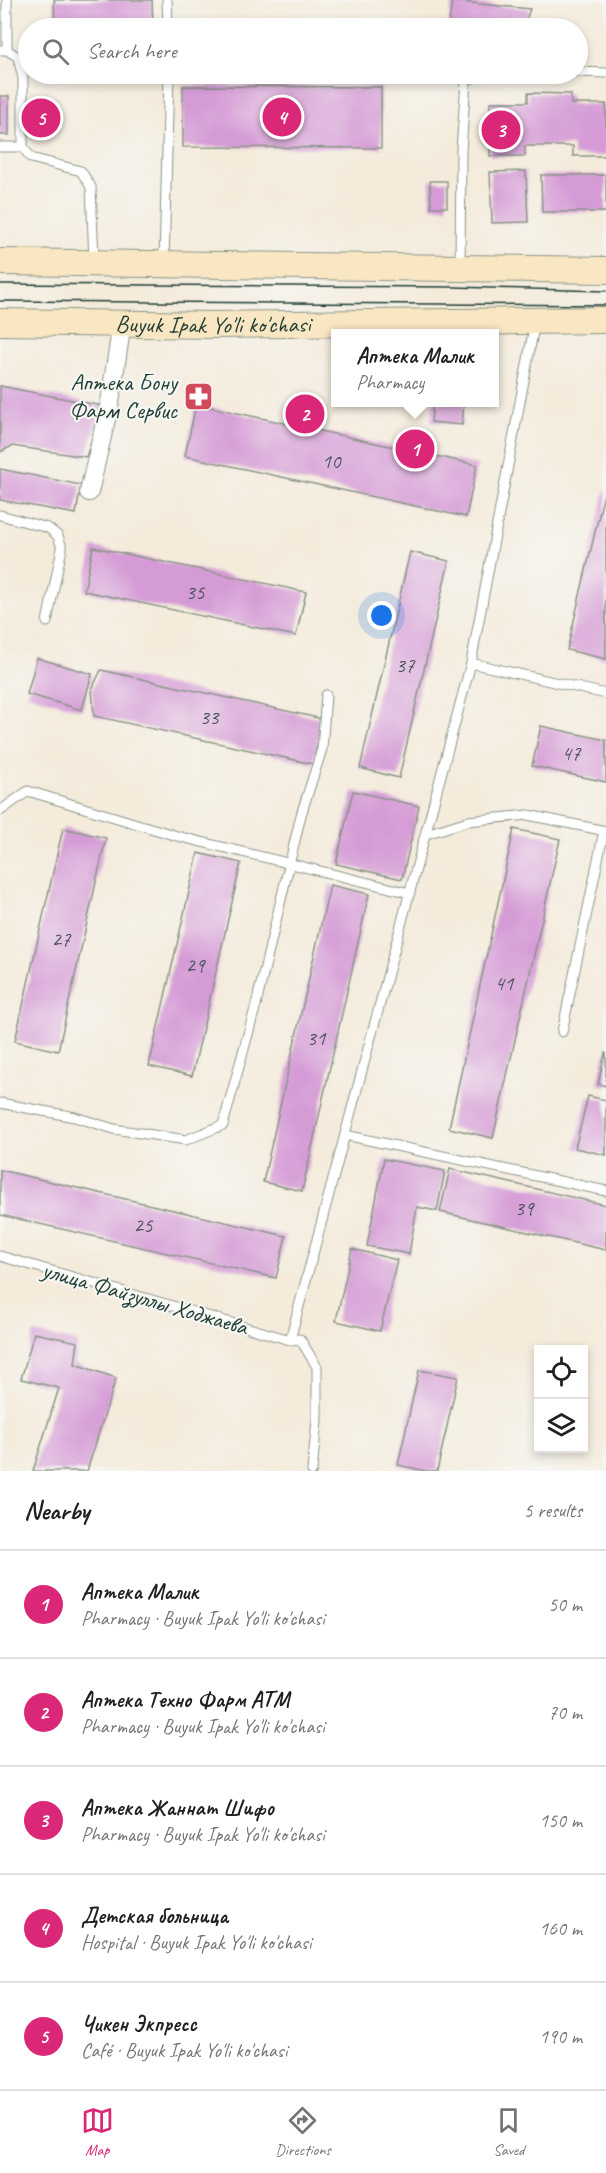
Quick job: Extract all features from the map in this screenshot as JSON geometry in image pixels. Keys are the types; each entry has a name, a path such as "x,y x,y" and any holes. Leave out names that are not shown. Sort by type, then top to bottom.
{"main road":[{"path":"0,262 606,270"},
{"name":"Buyuk Ipak Yo'li ko'chasi","path":"0,322 214,325 606,320"}],"street":[{"path":"89,492 110,402 122,323"}],"lane":[{"path":"7,0 3,50 18,57"},
{"path":"167,0 168,18"},
{"path":"588,72 606,73"},
{"path":"23,84 23,147 31,158 81,171 91,187 94,264"},
{"path":"164,265 169,84"},
{"path":"460,268 460,150 466,84"},
{"path":"0,147 23,147"},
{"path":"312,1471 317,1420 317,1367 300,1339 290,1340 471,663 536,320"},
{"path":"0,515 48,528 58,536 62,548 47,622"},
{"path":"471,663 606,694"},
{"path":"0,1102 75,1117 114,1129 186,1140 223,1125 256,1005 301,815 322,749 326,695"},
{"path":"0,811 28,790 177,836 410,894"},
{"path":"426,834 468,821 528,815 605,831 562,1032"},
{"path":"345,1134 606,1191"},
{"name":"улица Файзуллы Ходжаева","path":"0,1256 290,1340"}],"building":[{"path":"54,0 152,0 153,18 55,18"},
{"path":"452,1 530,9 527,18 449,18"},
{"path":"183,86 381,87 381,148 183,147"},
{"path":"528,93 571,94 571,104 606,104 606,156 573,156 573,146 525,146 525,156 490,156 490,102 528,102"},
{"path":"0,96 9,96 9,135 0,135"},
{"path":"526,171 528,222 492,223 490,172"},
{"path":"541,175 606,175 606,212 542,212"},
{"path":"430,181 447,181 447,207 431,207"},
{"path":"0,386 103,406 86,457 12,446 0,452"},
{"path":"196,404 477,465 466,517 185,456"},
{"path":"432,407 464,407 462,425 431,422"},
{"path":"0,469 81,485 76,514 0,500"},
{"path":"606,490 606,659 567,650"},
{"path":"93,547 306,592 296,636 84,591"},
{"path":"410,552 449,561 399,778 360,768"},
{"path":"37,658 92,674 82,710 27,694"},
{"path":"101,670 323,719 313,764 94,716 92,689"},
{"path":"541,726 606,740 606,782 532,766"},
{"path":"353,791 419,806 402,879 336,864"},
{"path":"63,828 106,838 58,1051 15,1041"},
{"path":"514,829 560,839 493,1138 449,1128"},
{"path":"198,853 241,863 192,1076 149,1066"},
{"path":"330,885 369,894 302,1191 263,1182"},
{"path":"606,1053 606,1086 598,1084"},
{"path":"588,1096 606,1100 606,1155 575,1148"},
{"path":"384,1159 445,1171 437,1211 417,1207 409,1254 367,1246"},
{"path":"450,1169 606,1205 606,1250 440,1212"},
{"path":"0,1170 286,1236 276,1278 0,1215"},
{"path":"352,1249 397,1260 380,1331 336,1321"},
{"path":"34,1333 78,1342 75,1364 116,1378 87,1471 33,1471 59,1388 21,1379"},
{"path":"419,1370 458,1377 437,1471 398,1465"}],"tram line":[{"path":"0,284 454,287 606,291"},
{"path":"0,301 606,305"}],"place":[{"name":"Детская больница","path":"282,117"},
{"name":"Чикен Экпресс","path":"41,118"},
{"name":"Аптека Жаннат Шифо","path":"501,130"},
{"name":"Аптека Бону Фарм Сервис","path":"198,396"},
{"name":"Аптека Техно Фарм АТМ","path":"305,414"},
{"name":"Аптека Малик","path":"415,449"}]}
